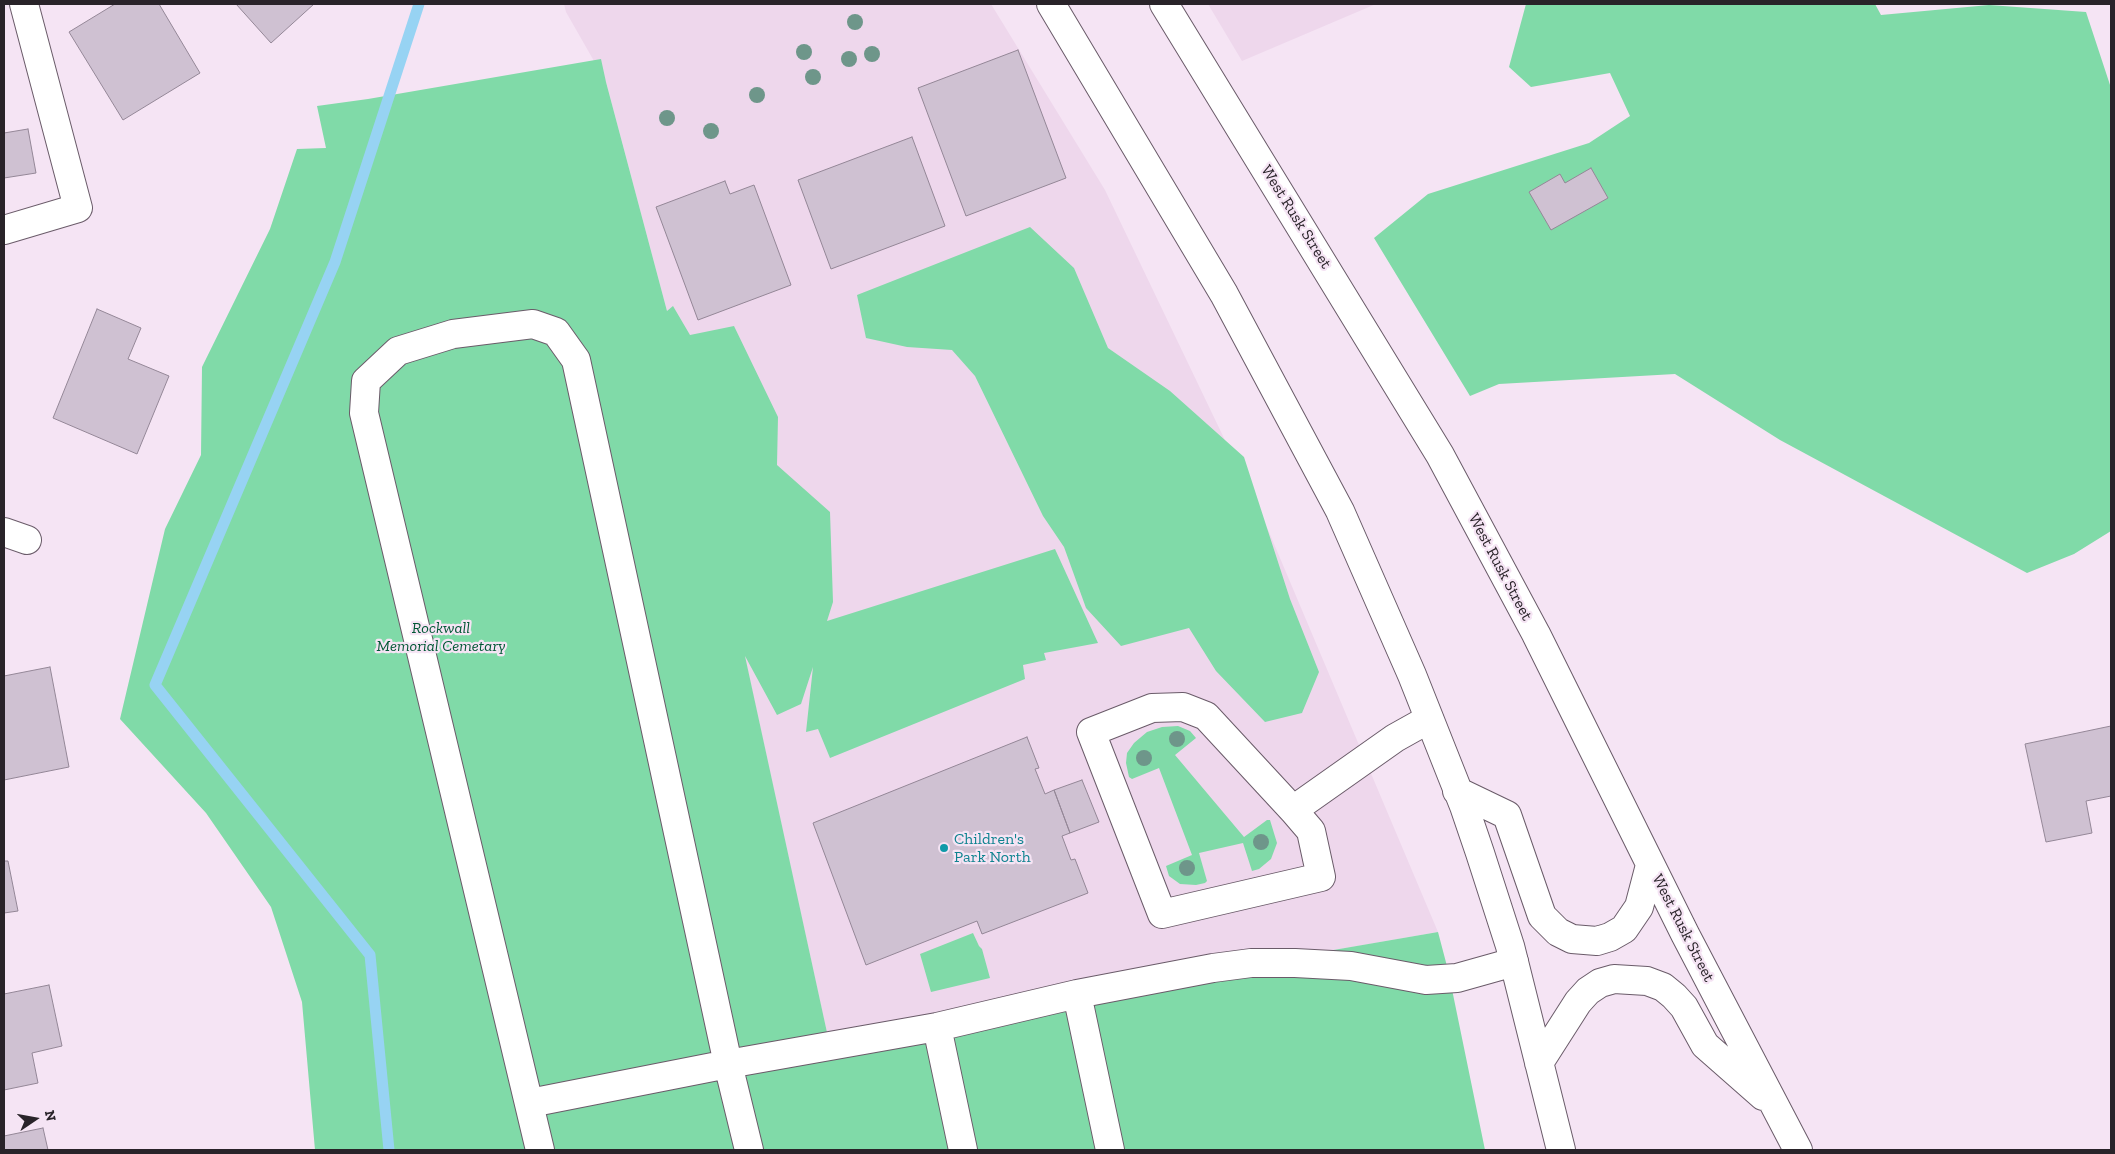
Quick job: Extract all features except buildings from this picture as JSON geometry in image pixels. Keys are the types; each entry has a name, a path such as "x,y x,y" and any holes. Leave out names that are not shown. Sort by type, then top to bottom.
{"main road":[{"path":"4,230 78,208 24,4"},
{"path":"1051,4 1224,294 1340,511 1429,719 1494,896 1514,962 1561,1150"},
{"name":"West Rusk Street","path":"1164,4 1440,454 1536,634 1650,864 1798,1150"},
{"path":"540,1150 364,413 366,381 398,351 453,334 533,324 556,332 576,360 728,1064 749,1150"},
{"path":"1152,708 1183,708 1206,716 1293,810 1311,831 1321,876 1162,914 1091,732 1152,708"},
{"path":"1293,810 1395,738 1429,719"},
{"path":"1457,791 1506,816 1542,916 1558,932 1572,939 1597,941 1610,938 1624,929 1639,907 1650,864"},
{"path":"530,1103 728,1064 937,1027 1077,994 1213,968 1250,963 1351,966 1426,980 1457,978 1514,962"},
{"path":"1539,1063 1578,1002 1588,991 1600,983 1614,979 1647,981 1663,987 1674,996 1684,1007 1705,1045 1776,1107"},
{"path":"1077,994 1110,1150"},
{"path":"937,1027 963,1150"}],"shaded area":[{"path":"564,4 991,4 1105,190 1269,532 1438,932 828,1038 680,360 606,82 566,12"},
{"path":"1208,4 1376,4 1242,61"}],"green space":[{"path":"1526,4 1875,4 1881,15 1989,5 2086,12 2111,88 2111,531 2074,554 2027,573 1780,440 1675,374 1499,384 1470,396 1374,238 1428,194 1589,143 1630,116 1610,73 1531,87 1509,67"},
{"name":"Rockwall Memorial Cemetary","path":"601,59 667,311 673,306 690,335 734,326 778,417 777,465 830,512 833,602 827,621 1055,549 1098,643 1044,653 1046,660 1023,665 1025,679 830,758 818,729 806,732 813,667 801,704 777,715 745,656 828,1037 1438,932 1448,970 1485,1150 315,1150 302,1002 271,907 206,813 120,719 165,529 201,455 202,367 270,229 297,149 326,148 317,106"},
{"path":"1030,227 1074,268 1108,348 1170,391 1244,457 1290,599 1319,672 1302,713 1265,722 1216,671 1189,628 1121,646 1086,608 1064,547 1043,516 975,376 952,350 907,347 866,338 857,295"},
{"path":"1178,726 1190,731 1196,738 1175,755 1244,837 1267,820 1270,820 1277,843 1271,859 1259,869 1252,871 1243,843 1199,853 1207,881 1205,883 1196,885 1180,884 1169,876 1166,866 1192,855 1159,768 1132,779 1129,777 1126,763 1127,753 1134,743 1147,732 1162,727"},
{"path":"973,933 982,949 990,978 931,992 920,954"}],"waterway":[{"path":"389,1150 370,955 155,685 335,262 419,4"}],"place":[{"name":"Children's Park North","path":"944,848"}]}
